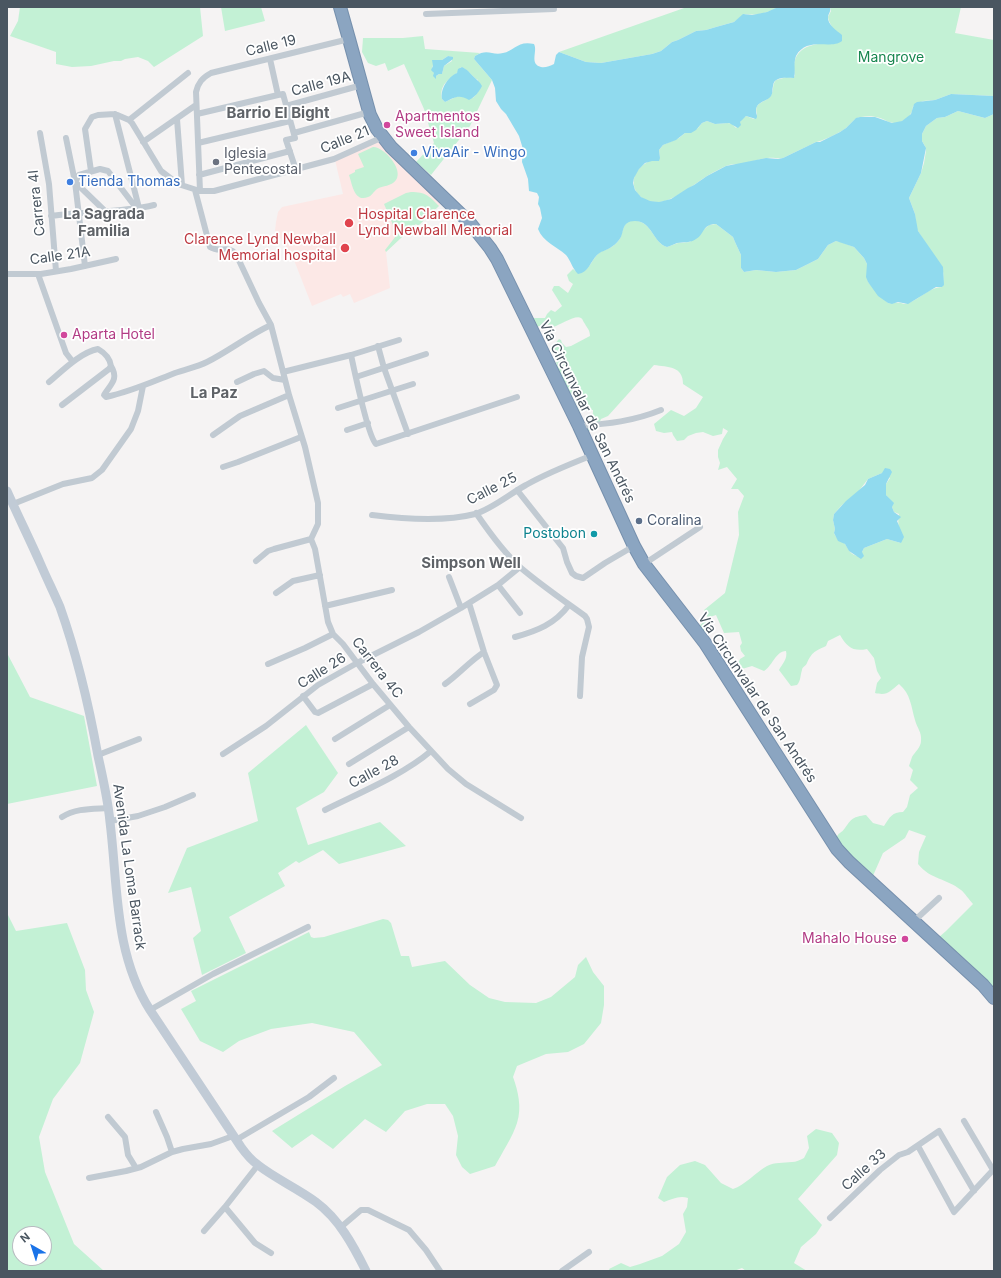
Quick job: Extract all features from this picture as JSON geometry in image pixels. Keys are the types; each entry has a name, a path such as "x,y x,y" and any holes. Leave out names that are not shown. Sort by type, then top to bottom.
{"highway":[{"name":"Vía Circunvalar de San Andrés","path":"340,7 369,112 377,129 383,137 445,200 458,210 480,234 498,259 579,426 634,546 644,564 705,643 837,849 849,862 983,985 994,998"}],"main road":[{"name":"Avenida La Loma Barrack","path":"7,491 59,605 68,630 82,682 108,808 121,929 125,952 137,988 150,1010 249,1157 258,1165 325,1209 341,1227 353,1245 366,1271"}],"street":[{"path":"426,14 485,10 554,9"},
{"name":"Calle 19","path":"196,105 196,92 198,86 201,80 211,73 349,39"},
{"path":"270,59 278,95 283,94 294,133 295,138 286,140 296,170"},
{"path":"129,120 188,73"},
{"name":"Calle 19A","path":"286,106 362,85"},
{"name":"Calle 19A","path":"197,114 278,95"},
{"path":"143,142 196,105"},
{"path":"196,105 199,175 197,190 210,247 217,251 229,249 233,250 271,325 289,395 305,447 318,503 318,524 311,539 268,551 256,560"},
{"path":"294,133 369,112"},
{"path":"115,114 138,208"},
{"path":"91,171 85,129 92,117 98,115 115,114 129,120 161,171 178,184 197,190"},
{"path":"177,119 182,185"},
{"path":"198,143 290,121"},
{"name":"Carrera 4I","path":"40,133 49,184 56,271"},
{"name":"Calle 21","path":"197,190 214,190 296,170 334,159 383,137"},
{"path":"66,138 75,182 85,266"},
{"path":"199,175 290,152"},
{"path":"75,182 79,175 91,171 100,169 108,171 138,208"},
{"path":"75,182 105,211"},
{"path":"51,216 138,208 154,205"},
{"name":"Calle 21A","path":"7,274 38,274 116,259"},
{"path":"38,274 66,353 73,362"},
{"path":"49,382 73,362 92,350 98,349 110,360 114,371 112,386 104,395 106,397 122,394 209,361 271,325"},
{"path":"283,372 351,355 399,340"},
{"path":"378,346 384,368 408,434"},
{"path":"356,377 426,354"},
{"path":"351,355 368,423 376,444 517,397"},
{"path":"62,405 111,366"},
{"path":"237,382 264,371 273,378 285,380"},
{"path":"338,408 413,384"},
{"path":"13,504 63,484 92,478 102,470 131,429 138,411 143,386"},
{"path":"214,435 240,416 289,395"},
{"path":"579,426 634,420 661,410"},
{"path":"347,430 368,423"},
{"path":"223,467 301,437"},
{"name":"Calle 25","path":"372,515 419,519 476,514 545,475 592,455"},
{"path":"517,490 559,543 565,554 570,570 576,576 583,578 605,562 634,546"},
{"path":"476,514 520,568 587,619 588,627 582,657 580,696"},
{"path":"644,564 700,527"},
{"name":"Carrera 4C","path":"311,539 315,549 329,627 333,634 343,644 409,728 448,769 466,784 521,818"},
{"name":"Calle 26","path":"223,754 266,726 318,685 357,663 419,632 498,585 520,568"},
{"path":"276,592 293,581 320,575"},
{"path":"448,577 460,608"},
{"path":"498,585 520,613"},
{"path":"325,606 392,590"},
{"path":"469,603 484,652 497,687 470,704"},
{"path":"515,638 544,627 562,614 569,605"},
{"path":"268,664 333,634"},
{"path":"445,684 484,652"},
{"path":"303,696 315,712 318,713 373,684"},
{"path":"335,739 390,704"},
{"path":"349,764 409,728"},
{"path":"98,755 139,739"},
{"name":"Calle 28","path":"325,810 415,764 432,751"},
{"path":"110,821 138,816 165,807 193,795"},
{"path":"62,817 77,810 108,808"},
{"path":"914,921 939,898"},
{"path":"150,1010 213,974 308,927"},
{"path":"89,1178 126,1172 172,1152 235,1138 309,1097 334,1078"},
{"path":"156,1112 172,1152"},
{"path":"108,1117 125,1137 128,1155 136,1168"},
{"path":"918,1146 954,1212 994,1170 964,1121"},
{"name":"Calle 33","path":"830,1218 880,1170 899,1155 918,1146 939,1131 974,1191"},
{"path":"204,1231 258,1165"},
{"path":"225,1206 255,1242 271,1253"},
{"path":"341,1227 361,1210 368,1210 409,1230 426,1250 440,1271"},
{"path":"562,1271 589,1252"}],"shaded area":[{"name":"Hospital Clarence Lynd Newball Memorial","path":"381,140 442,203 418,226 416,224 386,252 390,288 354,303 350,294 343,297 341,294 312,306 292,255 275,231 278,212 282,207 343,194 335,160"}],"green space":[{"path":"20,7 200,7 203,36 154,67 148,61 138,57 91,66 72,67 56,64 56,52 10,36 18,21"},
{"path":"221,7 261,7 265,21 225,31"},
{"path":"687,7 778,7 762,14 745,14 734,22 706,30 696,31 672,42 661,51 652,54 601,63 586,62 559,52"},
{"name":"Mangrove","path":"830,7 961,7 955,33 994,40 994,96 951,94 935,100 923,101 913,106 910,115 898,123 892,123 882,119 866,116 854,120 846,128 836,134 783,158 765,158 726,166 678,195 665,201 660,202 643,199 638,194 634,182 635,175 639,168 646,163 660,158 659,150 663,145 698,128 702,123 707,121 715,124 728,123 732,124 736,128 746,116 754,119 757,114 757,106 770,96 776,80 787,77 792,78 795,76 794,66 796,58 804,48 819,44 835,44 832,27 828,17 831,11"},
{"path":"423,36 425,49 480,53 475,56 474,59 492,80 470,126 431,175 416,162 434,143 424,109 404,64 388,71 385,63 376,66 368,63 362,52 363,38 403,38","holes":["448,56 451,57 452,61 444,66 442,74 439,74 436,78 432,68 435,60 442,60","461,67 478,80 478,92 473,98 458,96 445,102 442,99 441,94 443,86 458,72"]},
{"path":"958,111 985,118 994,114 994,989 965,959 938,938 973,904 961,890 928,873 918,864 919,852 926,836 909,830 905,838 883,853 872,878 835,840 851,820 858,816 866,815 873,823 884,826 894,814 903,812 907,807 910,795 918,788 910,780 913,770 909,766 912,757 920,745 921,735 910,701 903,688 899,684 891,691 886,693 875,693 877,683 881,678 877,671 874,658 867,649 858,650 851,648 845,643 840,635 828,641 826,646 812,654 802,669 800,680 797,685 791,686 779,670 785,659 786,651 779,654 764,671 752,666 742,669 738,664 740,659 745,656 741,651 740,646 742,643 739,632 724,633 716,615 710,617 710,627 703,634 697,628 708,618 704,610 725,593 739,535 738,512 744,496 738,489 731,489 737,479 727,467 718,470 720,463 718,450 728,431 723,428 722,434 713,436 703,432 696,433 688,436 684,440 677,441 672,432 664,433 656,431 654,424 671,410 684,416 696,408 703,397 683,384 680,374 674,368 654,365 608,416 601,419 596,431 587,431 587,425 592,416 593,410 580,412 558,370 553,346 559,339 566,347 571,346 590,336 589,331 582,319 579,317 553,327 550,325 533,327 532,321 534,318 545,318 551,310 555,312 562,306 552,290 554,286 559,286 568,293 573,284 569,281 567,275 573,269 578,273 588,268 599,253 610,248 617,242 621,237 626,224 633,220 647,226 659,242 667,247 678,243 690,242 709,225 716,224 733,237 741,255 741,268 744,272 756,270 776,272 796,270 818,259 828,245 836,241 854,247 864,258 867,264 868,282 888,303 909,303 932,289 942,287 943,269 916,228 915,214 909,198 924,163 926,151 922,141 922,134 926,126 937,118 945,117","holes":["882,473 890,478 886,484 886,495 893,503 892,507 894,512 899,514 898,525 901,543 887,539 864,548 857,556 854,555 834,533 834,514 858,492 868,479"]},
{"path":"373,147 382,150 387,154 395,164 398,175 392,184 379,188 371,196 363,198 357,195 354,191 349,175 355,172 355,170 364,167 358,154"},
{"path":"411,192 427,195 439,206 418,226 416,224 386,252 385,250 396,236 396,232 384,204"},
{"path":"7,653 30,697 84,716 97,786 7,804"},
{"path":"306,725 338,773 324,792 296,808 308,845 380,822 406,846 339,864 323,850 299,863 296,861 278,873 285,886 229,917 246,953 202,975 193,938 201,931 191,887 168,893 187,848 258,821 248,773"},
{"path":"7,913 16,931 67,923 85,970 86,990 94,1012 80,1063 53,1099 39,1137 45,1172 74,1244 104,1271 7,1271"},
{"path":"383,919 388,920 391,923 401,956 409,956 412,967 445,961 470,985 489,998 505,1002 536,1003 551,997 575,977 578,965 586,957 593,972 604,986 604,1005 601,1023 584,1044 568,1052 546,1054 517,1066 513,1077 519,1099 517,1123 495,1166 470,1174 462,1167 456,1155 458,1136 453,1116 445,1104 427,1104 405,1111 386,1132 365,1119 333,1149 312,1134 292,1148 272,1131 382,1065 354,1032 312,1023 271,1029 239,1041 223,1052 200,1041 181,1009 196,1001 191,991 309,932 311,937 314,938 324,937"},
{"path":"816,1129 832,1133 839,1143 837,1155 798,1199 822,1225 816,1234 801,1247 794,1263 807,1271 746,1271 742,1268 734,1271 610,1271 609,1269 621,1263 630,1267 662,1256 679,1244 686,1232 683,1214 687,1207 688,1198 679,1197 664,1202 658,1198 667,1177 680,1165 695,1161 705,1165 721,1183 733,1189 742,1185 767,1166 776,1163 795,1162 804,1158 809,1148 807,1136"}],"water":[{"path":"778,7 830,7 828,20 842,35 842,41 832,44 806,46 801,50 795,59 794,78 781,78 774,83 771,96 760,103 756,108 756,119 746,116 740,122 741,125 738,128 729,123 715,124 707,121 702,123 691,133 685,133 676,140 663,145 659,150 659,161 645,163 639,169 633,183 635,190 641,197 650,201 659,202 671,199 707,176 726,166 766,158 783,158 840,132 856,118 875,117 892,123 902,121 911,114 914,104 917,102 935,100 951,94 994,96 994,114 985,118 958,111 945,117 937,118 926,126 922,134 922,141 926,148 921,173 909,198 915,214 918,231 943,267 944,285 942,287 936,287 908,304 898,302 892,304 878,296 868,282 866,277 867,264 864,258 854,247 836,241 828,245 818,259 796,270 776,272 756,270 744,272 741,268 741,255 733,237 716,224 711,224 706,227 699,237 694,240 677,243 667,247 658,241 645,224 635,221 627,223 621,237 617,242 599,254 585,271 578,274 566,255 546,241 538,229 542,218 538,204 539,197 537,193 529,191 528,179 522,162 523,149 519,136 506,114 496,101 495,88 492,80 474,59 475,56 487,52 499,54 507,52 524,43 529,43 534,44 535,63 541,67 554,64 556,55 559,52 586,62 601,63 652,54 661,51 672,42 696,31 706,30 734,22 743,14 752,15 767,12"},
{"path":"448,56 453,57 453,59 444,66 442,74 436,76 436,79 431,70 433,66 432,60 442,60"},
{"path":"462,67 468,71 482,86 477,94 469,100 462,97 457,97 445,102 442,99 443,87 451,77 457,73 458,69"},
{"path":"885,468 890,469 892,472 886,484 886,495 894,503 892,507 894,512 901,517 897,521 904,537 901,543 887,539 864,548 862,552 864,556 861,559 849,551 845,544 838,541 834,533 834,514 846,501 865,485 868,479 882,473"}],"place":[{"name":"Apartmentos Sweet Island","path":"387,125"},
{"name":"VivaAir - Wingo","path":"414,153"},
{"name":"Iglesia Pentecostal","path":"216,162"},
{"name":"Tienda Thomas","path":"70,182"},
{"name":"Hospital Clarence Lynd Newball Memorial","path":"349,223"},
{"name":"Clarence Lynd Newball Memorial hospital","path":"345,248"},
{"name":"Aparta Hotel","path":"64,335"},
{"name":"Coralina","path":"639,521"},
{"name":"Postobon","path":"594,534"},
{"name":"Mahalo House","path":"905,939"}],"district":[{"name":"Barrio El Bight","path":"278,113"},
{"name":"La Sagrada Familia","path":"104,222"},
{"name":"La Paz","path":"214,393"},
{"name":"Simpson Well","path":"471,563"}]}
